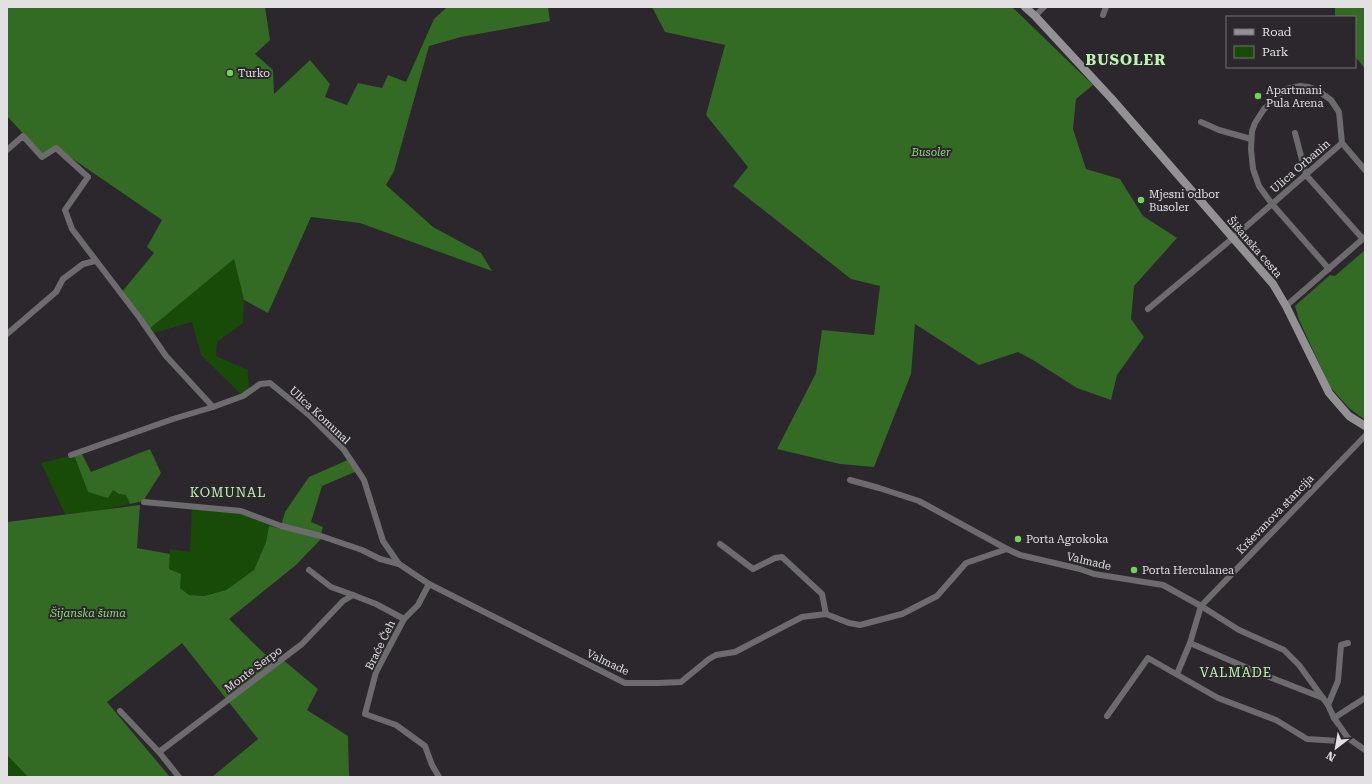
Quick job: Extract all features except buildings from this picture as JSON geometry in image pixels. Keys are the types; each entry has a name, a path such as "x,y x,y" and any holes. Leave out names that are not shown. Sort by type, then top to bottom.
{"main road":[{"name":"Šišanska cesta","path":"1025,7 1111,98 1273,284 1286,306 1329,393 1349,416 1365,426"}],"street":[{"path":"1035,16 1044,7"},
{"path":"1103,15 1106,7"},
{"name":"Ulica Orbanin","path":"1329,269 1263,193 1256,179 1252,159 1251,140 1255,123 1264,109 1285,89 1300,86 1317,90 1331,100 1339,112 1342,144 1365,170"},
{"path":"1201,122 1219,130 1251,140"},
{"path":"1286,306 1364,238 1306,175 1295,133"},
{"path":"7,150 23,136 42,157 56,148 88,177 65,210 72,229 139,317 166,356 213,407"},
{"name":"Ulica Orbanin","path":"1148,308 1233,238 1342,144"},
{"path":"7,334 56,292 63,279 83,264 95,261"},
{"name":"Ulica Komunal","path":"71,454 184,415 213,407 243,396 260,384 270,383 303,410 344,450 364,480 383,541 399,564"},
{"name":"Krševanova stancija","path":"1201,606 1365,436"},
{"name":"Valmade","path":"850,480 918,501 1020,555 1080,569 1094,574 1163,585 1201,606 1239,630 1284,650 1299,665 1328,705 1334,718 1348,738 1365,750"},
{"name":"Ulica Komunal","path":"144,502 241,511 281,526 321,536 362,550 380,559 399,564 429,584"},
{"path":"720,544 754,569 775,558 782,557 822,594 826,614 848,624 860,625 902,614 937,596 966,563 1007,549"},
{"path":"309,570 331,587 376,604 404,619"},
{"name":"Valmade","path":"429,584 625,683 681,682 716,655 735,652 802,617 826,614"},
{"name":"Braće Čeh","path":"429,584 418,605 404,619 376,672 365,714 396,726 425,746 432,765 439,777"},
{"name":"Monte Serpo","path":"159,752 302,644 343,601 353,595"},
{"path":"1177,674 1190,644 1201,606"},
{"path":"1328,705 1338,681 1341,645 1348,643"},
{"path":"1190,644 1258,673 1323,698"},
{"path":"1107,716 1148,658 1218,698 1276,720 1307,739 1343,741 1348,738"},
{"path":"1334,718 1365,698"},
{"path":"120,711 159,752 179,777"}],"green space":[{"path":"7,7 265,7 270,40 255,54 273,70 274,94 310,60 330,84 325,97 347,105 358,83 382,88 388,75 406,82 434,19 447,7 548,7 550,21 461,37 429,46 394,171 386,185 433,227 481,253 492,271 360,223 311,217 268,313 244,300 234,259 148,330 121,293 154,253 147,247 162,220 57,148 42,154 7,116"},
{"name":"Busoler","path":"652,7 1012,7 1093,85 1076,99 1073,129 1086,169 1120,179 1143,216 1177,238 1134,286 1131,319 1144,337 1117,375 1111,400 1077,388 1018,352 979,365 915,324 911,374 874,467 840,464 777,449 816,373 822,330 874,335 880,286 851,279 733,186 748,167 706,115 725,45 665,32"},
{"path":"1335,7 1365,7 1365,69 1356,57 1356,16 1335,16"},
{"path":"1365,250 1365,420 1349,408 1330,387 1299,320 1295,306 1330,275 1335,276"},
{"path":"234,259 244,300 243,323 217,342 216,356 248,370 249,389 243,396 201,355 192,322 150,334 148,330"},
{"path":"150,449 161,473 143,501 130,504 126,495 119,494 113,490 108,498 88,492 74,455 82,454 91,472"},
{"path":"74,455 88,492 113,490 119,494 126,495 130,504 87,513 65,514 41,463"},
{"path":"350,459 357,471 322,486 311,522 323,527 321,534 281,526 285,512 309,477"},
{"name":"Šijanska šuma","path":"140,505 137,548 170,554 169,569 181,574 180,588 189,595 204,596 226,590 254,570 266,542 269,526 322,538 296,565 229,619 275,664 282,659 318,689 307,710 348,736 350,777 212,777 258,739 182,643 107,702 170,777 28,777 7,755 7,522"},
{"path":"192,506 241,511 280,528 269,526 266,542 254,570 226,590 203,596 189,595 180,588 169,569 170,549 190,552"},
{"path":"7,755 28,777 7,777"}],"place":[{"name":"Turko","path":"230,73"},
{"name":"Apartmani Pula Arena","path":"1258,96"},
{"name":"Mjesni odbor Busoler","path":"1141,200"},
{"name":"Porta Agrokoka","path":"1018,539"},
{"name":"Porta Herculanea","path":"1134,570"}],"district":[{"name":"BUSOLER","path":"1126,60"},
{"name":"KOMUNAL","path":"228,492"},
{"name":"VALMADE","path":"1236,672"}]}
